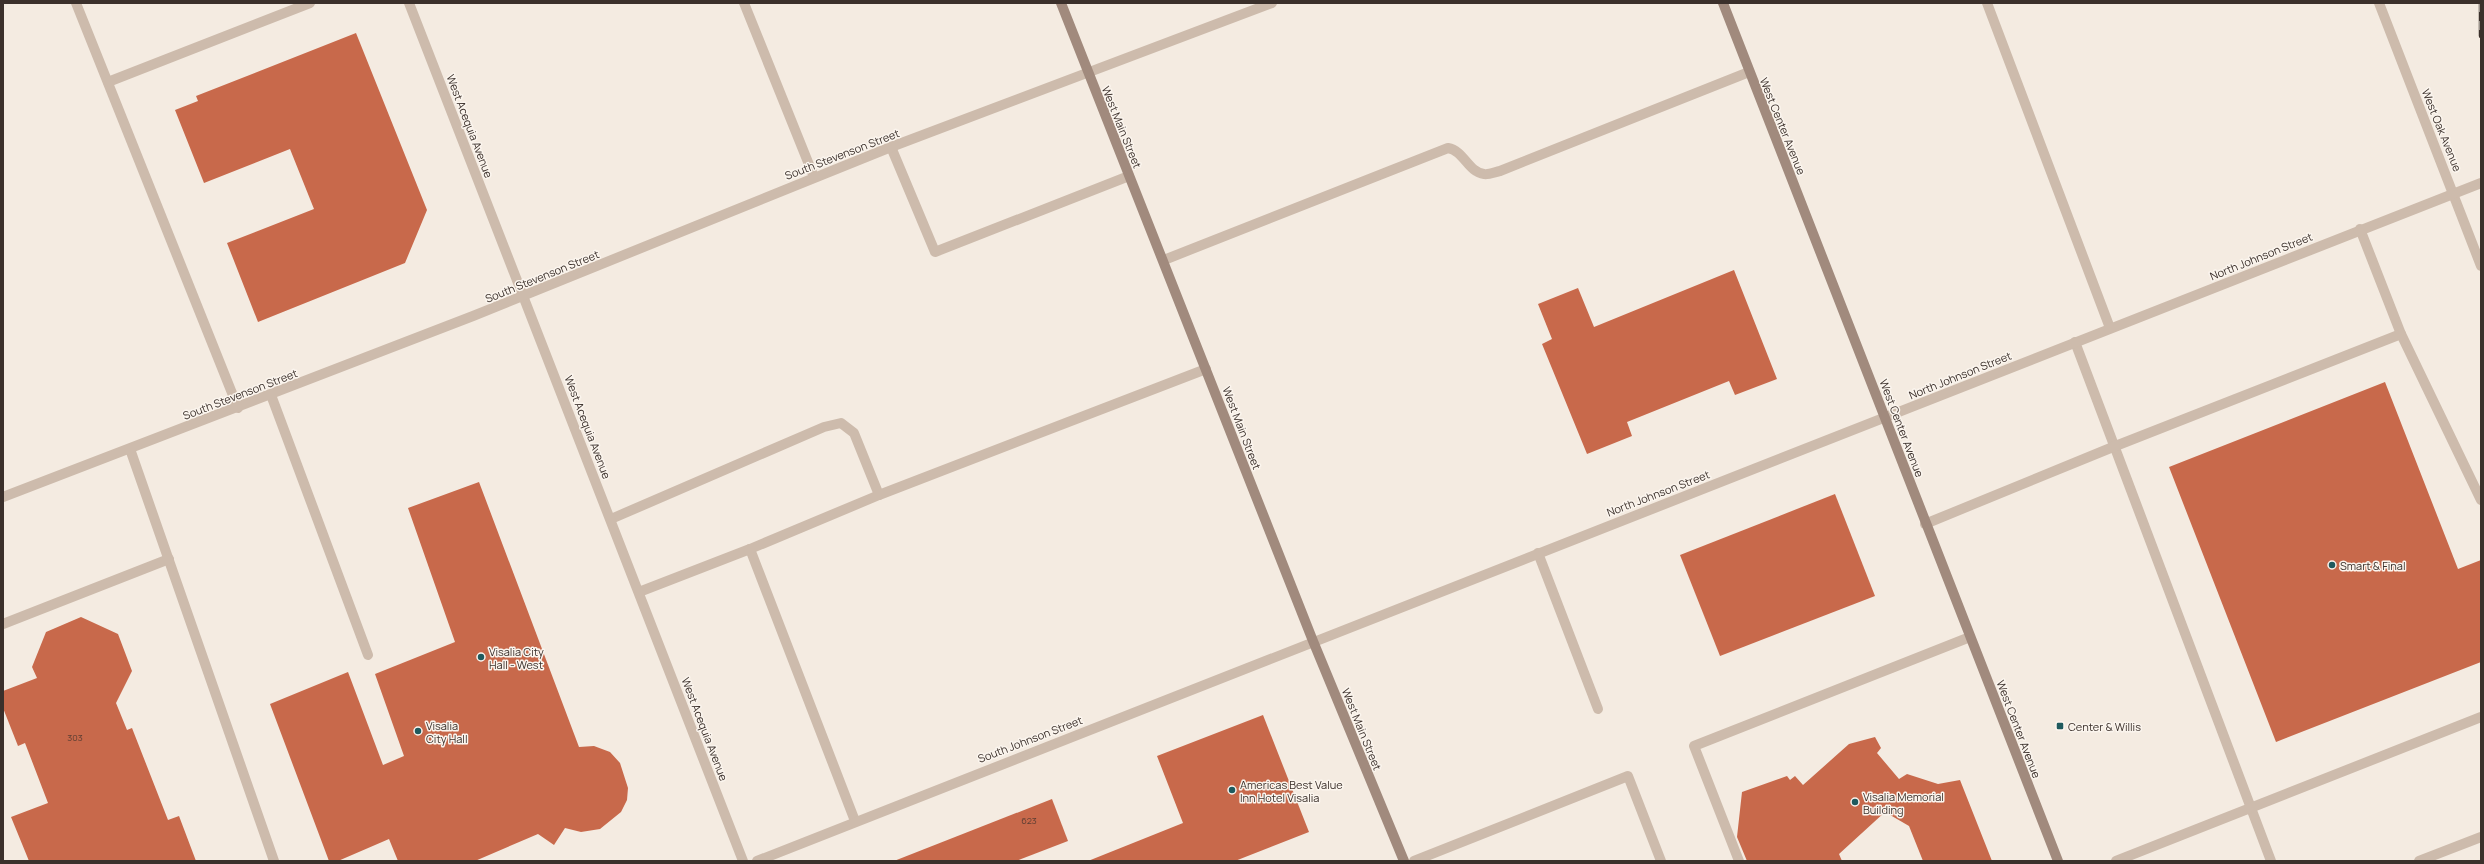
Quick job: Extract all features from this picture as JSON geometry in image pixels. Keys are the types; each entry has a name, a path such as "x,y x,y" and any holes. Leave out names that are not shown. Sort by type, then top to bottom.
{"street":[{"path":"76,3 238,408"},
{"path":"108,82 310,3"},
{"name":"West Acequia Avenue","path":"409,3 743,861"},
{"path":"744,3 814,177"},
{"name":"West Main Street","path":"1061,3 1129,176 1164,260 1313,641 1404,861"},
{"name":"South Stevenson Street","path":"3,497 238,408 524,296 891,147 1272,3"},
{"name":"West Center Avenue","path":"1723,3 1886,417 1925,524 2058,861"},
{"path":"1987,3 2110,328"},
{"name":"West Oak Avenue","path":"2379,3 2455,194 2481,266"},
{"path":"1164,260 1448,148 1462,154 1475,170 1484,174 1500,170 1749,72"},
{"path":"891,147 936,252 1129,176"},
{"name":"North Johnson Street","path":"1313,641 1886,417 2360,229 2481,183"},
{"path":"2360,229 2401,334 2481,500"},
{"path":"1925,524 2113,447 2401,334"},
{"path":"2075,342 2113,447 2271,861"},
{"path":"639,592 750,549 879,495 1206,369"},
{"path":"271,395 368,655"},
{"path":"611,519 824,427 841,423 854,433 879,495"},
{"path":"130,449 274,861"},
{"path":"750,549 855,821"},
{"path":"1538,553 1598,710"},
{"path":"3,624 169,559"},
{"path":"1739,861 1694,746 1970,637"},
{"name":"South Johnson Street","path":"757,861 1313,641"},
{"path":"2116,861 2481,717"},
{"path":"1414,861 1628,776 1661,861"},
{"path":"2419,861 2481,837"}],"building":[{"path":"356,33 427,210 405,263 258,322 227,243 314,209 290,149 204,183 175,110 198,101 196,96"},
{"path":"1734,270 1777,379 1735,395 1729,381 1627,422 1632,436 1587,454 1542,344 1552,339 1538,304 1578,288 1594,327"},
{"name":"Smart & Final","path":"2385,382 2458,569 2481,560 2481,662 2276,742 2169,467"},
{"name":"Visalia City Hall - West","path":"479,482 579,747 594,746 610,752 620,763 628,788 627,800 621,812 600,829 581,832 565,828 554,845 538,834 475,861 398,861 389,839 338,861 329,861 270,704 348,672 383,765 404,756 375,674 455,642 408,508"},
{"path":"1835,494 1875,596 1720,656 1680,555"},
{"path":"81,617 118,634 132,671 116,703 127,730 132,728 168,820 179,816 196,861 29,861 11,817 48,803 25,743 18,746 3,708 3,691 37,678 32,667 46,632"},
{"name":"Americas Best Value Inn Hotel Visalia","path":"1263,715 1309,832 1235,861 1088,861 1183,823 1157,756"},
{"name":"Visalia Memorial Building","path":"1875,737 1881,748 1877,753 1899,779 1907,774 1938,784 1960,780 1992,861 1923,861 1909,826 1885,812 1839,854 1842,861 1747,861 1737,837 1742,792 1787,776 1790,780 1795,776 1803,785 1849,744"},
{"path":"1052,799 1068,841 1016,861 894,861"}],"railway":[{"path":"2481,3 2481,36"}],"place":[{"name":"Smart & Final","path":"2332,565"},
{"name":"Visalia City Hall - West","path":"481,657"},
{"name":"Center & Willis","path":"2060,726"},
{"name":"Visalia City Hall","path":"418,731"},
{"name":"Americas Best Value Inn Hotel Visalia","path":"1232,790"},
{"name":"Visalia Memorial Building","path":"1855,802"}]}
